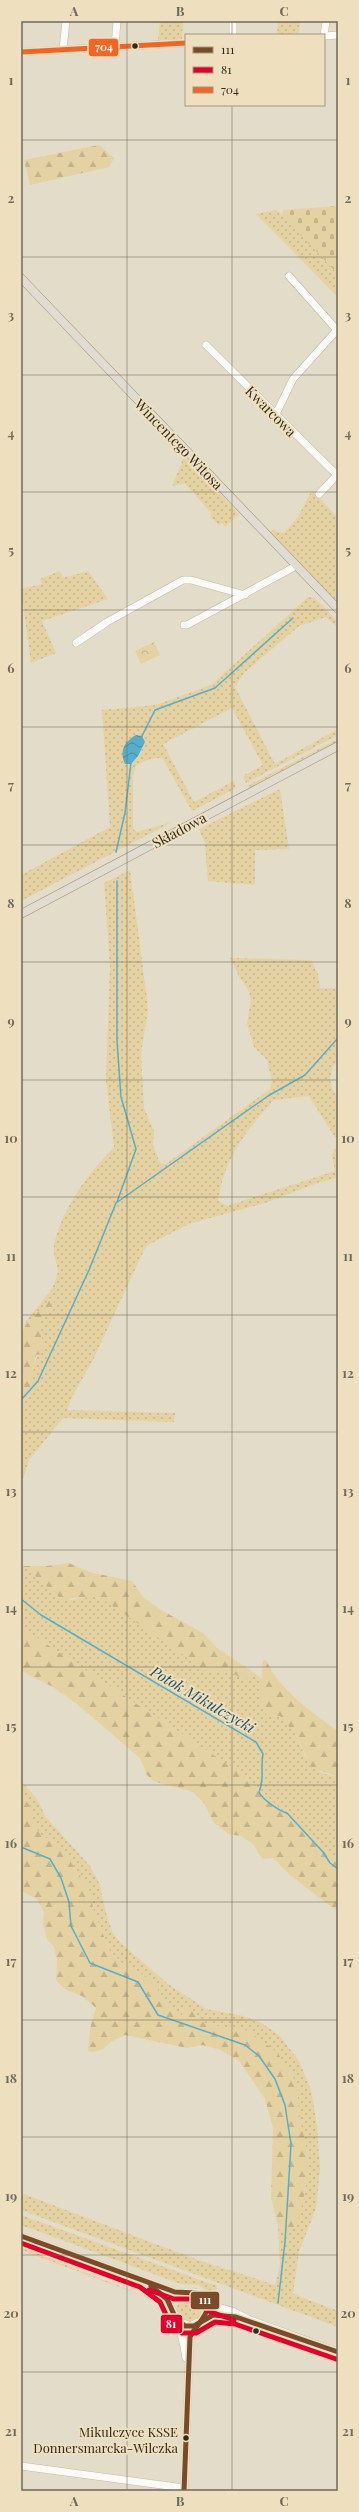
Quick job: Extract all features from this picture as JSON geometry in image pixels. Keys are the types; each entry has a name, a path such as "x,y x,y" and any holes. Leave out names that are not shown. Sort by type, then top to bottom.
{"main road":[{"name":"Wincentego Witosa","path":"21,278 338,609"},
{"name":"Składowa","path":"21,914 338,746"}],"street":[{"path":"63,50 66,21"},
{"path":"115,47 117,21"},
{"path":"233,21 233,34"},
{"path":"324,34 326,21"},
{"path":"325,36 338,35"},
{"path":"21,52 185,43"},
{"path":"275,416 293,379 337,330 289,276"},
{"name":"Kwarcowa","path":"206,346 275,416 337,474"},
{"path":"319,494 337,474"},
{"path":"184,625 187,625 245,595 296,566"},
{"path":"76,643 107,622 184,580 192,580 245,595"},
{"path":"21,2236 175,2292 194,2292 211,2305 232,2311 248,2319 338,2352"},
{"path":"143,2281 165,2297 172,2308 188,2370"},
{"path":"172,2308 177,2297 184,2292"},
{"path":"21,2466 184,2489 190,2337 201,2322 207,2310 204,2299"},
{"path":"176,2319 185,2326 201,2322 219,2314 248,2319"}],"green space":[{"path":"160,21 183,21 182,39 158,41"},
{"path":"278,21 300,21 299,33 277,34"},
{"path":"99,145 114,158 109,167 30,185 24,160"},
{"path":"338,206 338,274 282,215 283,210"},
{"path":"277,210 338,274 338,297 256,214"},
{"path":"183,459 189,460 239,514 225,527 222,523 219,525 211,518 211,513 185,483 172,486"},
{"path":"312,490 338,518 338,605 269,533 272,530 284,533 298,517"},
{"path":"60,571 63,578 88,571 108,599 42,621 56,653 31,663 21,589 42,584 40,579"},
{"path":"308,597 315,598 338,622 338,628 326,617 299,626 244,673 235,687 275,764 338,729 338,735 246,783 243,776 263,765 232,708 163,744 194,802 234,781 236,788 192,811 163,759 153,759 139,764 136,766 133,775 133,829 137,832 172,822 21,901 21,875 110,827 102,710 156,705 211,685"},
{"path":"154,642 160,655 141,664 135,651"},
{"path":"338,739 338,742 253,787 247,786"},
{"path":"280,789 289,849 255,850 255,885 208,881 205,844 199,829"},
{"path":"130,870 148,1010 141,1054 144,1108 154,1131 153,1145 160,1163 166,1164 270,1089 272,1081 267,1060 254,1047 247,1023 251,1001 249,991 240,978 230,958 311,960 318,974 320,988 338,988 338,1060 332,1068 330,1079 332,1089 338,1098 338,1142 309,1096 274,1100 254,1123 231,1158 225,1172 218,1201 227,1206 335,1171 332,1155 338,1143 338,1178 317,1183 268,1202 189,1224 146,1246 93,1360 73,1395 67,1410 175,1413 174,1422 63,1418 29,1460 21,1486 21,1407 29,1391 36,1360 43,1348 40,1321 55,1306 50,1298 32,1321 24,1327 30,1316 46,1297 55,1283 58,1272 54,1246 69,1205 95,1168 114,1147 106,1080 110,967 104,883"},
{"path":"50,1298 54,1300 55,1306 40,1321 43,1348 41,1354 36,1355 29,1397 21,1407 20,1352 22,1332 25,1326"},
{"path":"69,1563 89,1572 132,1581 143,1597 161,1610 203,1633 217,1648 253,1672 244,1681 236,1675 228,1672 208,1672 98,1596 61,1599 26,1568 21,1568 21,1566 47,1566"},
{"path":"21,1568 26,1568 42,1582 71,1600 98,1595 208,1672 222,1671 249,1675 253,1672 261,1678 263,1684 262,1694 268,1716 280,1715 296,1735 305,1756 321,1773 338,1777 338,1864 248,1778 21,1627"},
{"path":"21,1627 248,1778 338,1864 338,1912 290,1875 273,1858 263,1859 253,1844 241,1836 229,1834 214,1823 205,1804 193,1792 153,1781 146,1774 141,1759 77,1704 53,1687 21,1671"},
{"path":"266,1660 272,1671 288,1691 317,1716 338,1731 338,1777 312,1768 296,1735 280,1716 268,1716 263,1710 261,1699 262,1677 263,1661"},
{"path":"21,1781 38,1800 45,1816 90,1866 99,1883 113,1934 122,1944 168,1984 206,2009 243,2016 260,2022 279,2035 299,2061 311,2090 317,2125 320,2168 316,2208 299,2252 293,2294 338,2311 338,2327 21,2210 21,2193 198,2260 275,2285 280,2266 278,2226 288,2231 307,2155 296,2104 299,2086 248,2031 205,2024 194,2012 184,2022 164,2001 152,1980 122,1963 110,1951 94,1912 89,1889 60,1846 41,1835 31,1820 31,1807 21,1794"},
{"path":"21,1794 31,1807 31,1820 41,1835 60,1846 89,1889 94,1912 110,1951 122,1963 152,1980 164,2001 183,2021 182,2013 185,2008 194,2012 205,2024 248,2031 277,2052 299,2086 298,2103 307,2153 308,2170 299,2218 296,2226 288,2231 278,2226 271,2198 273,2128 265,2099 240,2062 221,2050 202,2045 187,2048 125,2035 112,2041 103,2049 93,2052 88,2051 91,2023 96,2008 82,1996 66,1990 56,1980 57,1961 54,1947 47,1939 43,1924 44,1912 37,1899 21,1891"},
{"path":"21,2215 217,2286 217,2297 215,2298 199,2285 181,2284 21,2225"},
{"path":"21,2247 159,2302 21,2250"},
{"path":"190,2296 199,2300 203,2309 199,2318 190,2322 181,2318 177,2309 181,2300"}],"water":[{"path":"136,735 142,736 145,742 138,756 131,764 125,764 122,755 124,747 128,741"}],"waterway":[{"path":"141,738 155,710 215,688 293,618"},
{"path":"116,852 125,813 131,763"},
{"path":"117,881 117,1041 121,1097 136,1149 117,1202"},
{"path":"21,1400 38,1381 89,1270 116,1203 268,1096 305,1075 338,1038"},
{"name":"Potok Mikulczycki","path":"21,1599 41,1615 256,1742 263,1754 262,1782 259,1792 271,1804 287,1813 323,1852 330,1863 338,1869"},
{"path":"21,1847 50,1859 61,1878 69,1902 71,1926 90,1963 138,1982 158,2015 245,2045 259,2056 275,2079 285,2105 291,2144 285,2242 278,2303"}],"transit line":[{"name":"704","path":"21,52 185,43"},
{"name":"111","path":"21,2236 175,2292 196,2293 207,2303 205,2314 190,2337 184,2491"},
{"name":"81","path":"21,2243 140,2287 160,2302 170,2323 182,2333 196,2333 215,2322 235,2324 336,2359"},
{"name":"111","path":"151,2286 167,2299 176,2319 185,2326 194,2326 213,2315 236,2317 338,2352"},
{"name":"81","path":"149,2290 174,2299 192,2299 208,2311 234,2320"}],"place":[{"name":"Mikulczyce KSSE Donnersmarcka-Wilczka","path":"186,2438"}]}
